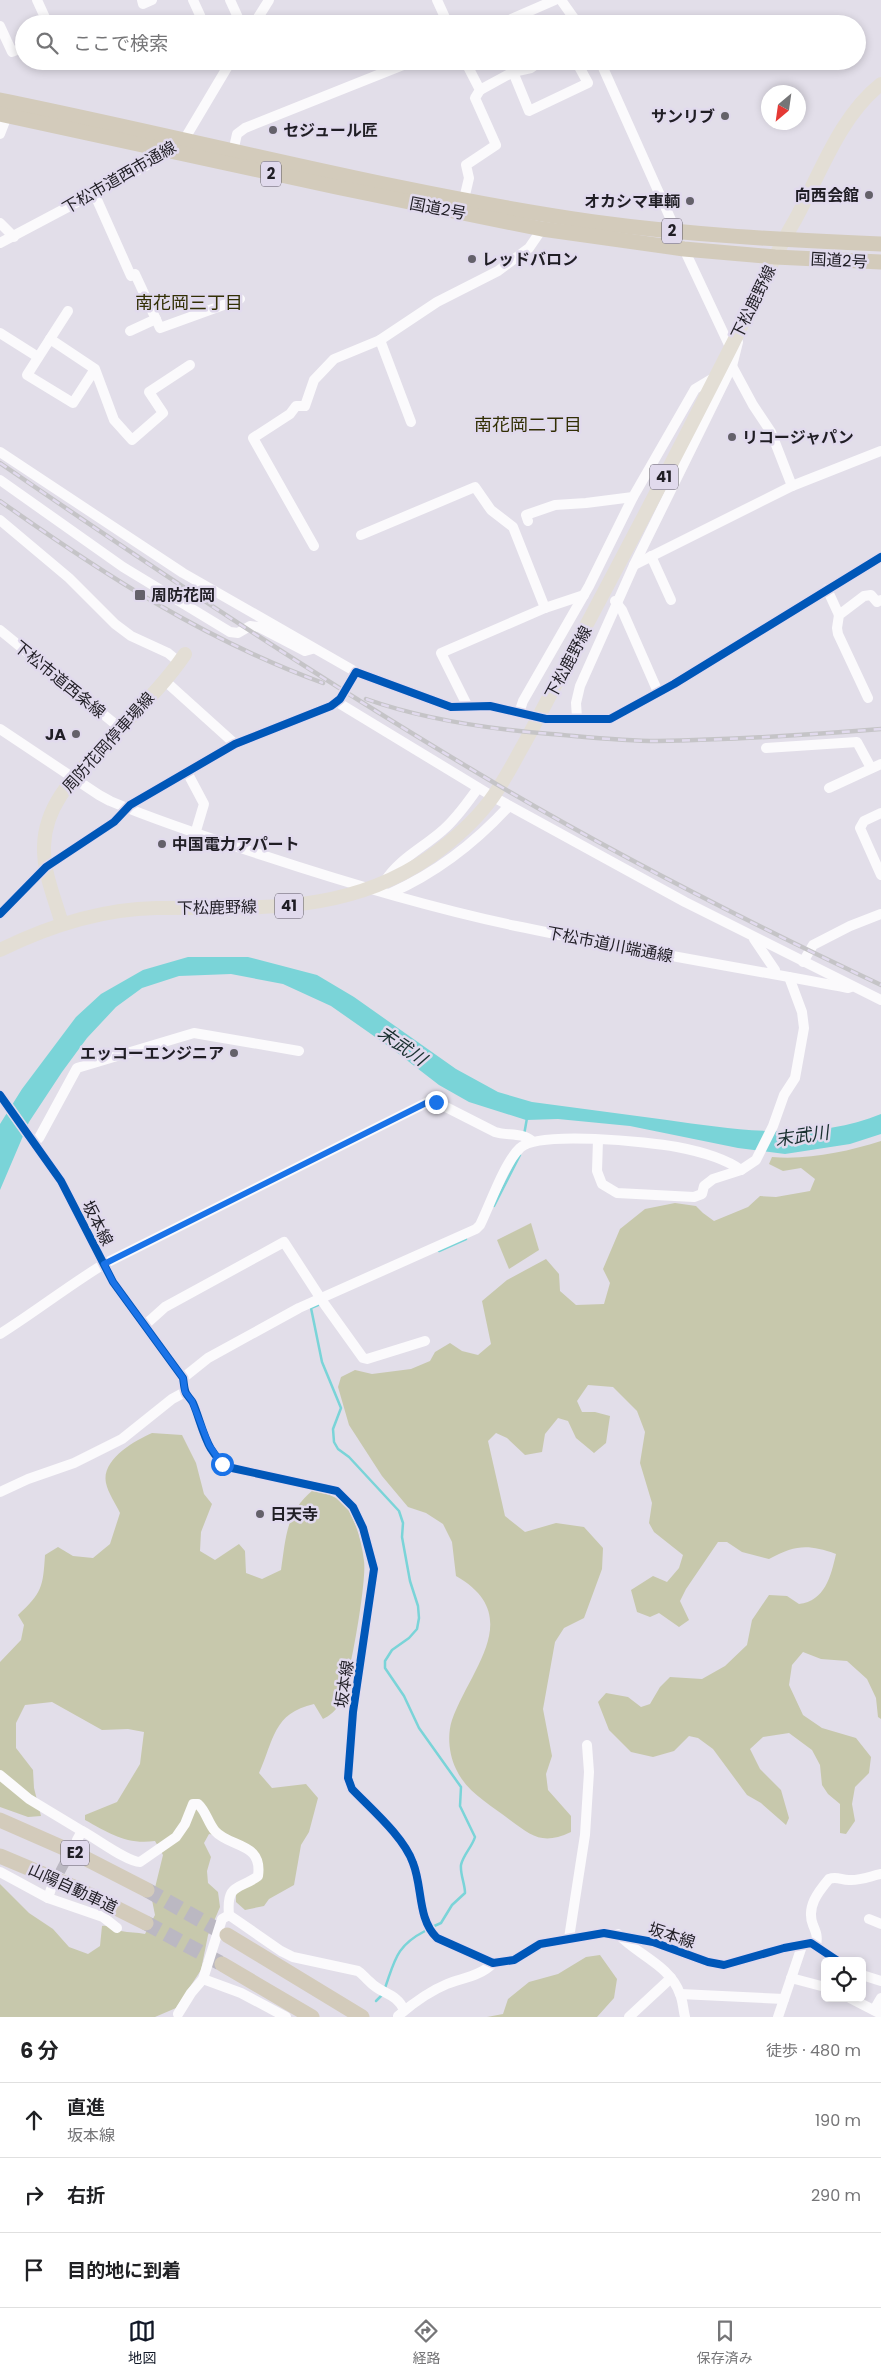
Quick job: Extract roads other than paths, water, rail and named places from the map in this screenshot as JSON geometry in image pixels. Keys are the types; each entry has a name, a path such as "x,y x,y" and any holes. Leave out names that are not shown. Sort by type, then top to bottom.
{"highway":[{"name":"国道2号","path":"0,100 232,152 464,199 594,222 676,232 783,240 881,244"},
{"name":"国道2号","path":"3,115 168,152 542,229 684,249 775,257 881,262"},
{"name":"山陽自動車道","path":"0,1820 75,1853 147,1890"},
{"name":"山陽自動車道","path":"0,1856 76,1888 146,1923"},
{"path":"227,1935 362,2017"},
{"path":"222,1964 312,2017"}],"main road":[{"name":"下松鹿野線","path":"0,950 62,924 121,911 155,908 290,906 347,896 371,888 388,888 454,838 478,815 506,777 542,711 715,378 783,240 846,123 881,84"},
{"name":"周防花岡停車場線","path":"62,924 46,867 43,848 49,815 73,778 182,658"}],"street":[{"path":"38,0 44,15"},
{"path":"142,0 143,4 152,0"},
{"path":"193,0 200,15"},
{"path":"230,0 237,15"},
{"path":"260,15 269,0"},
{"path":"437,0 444,15"},
{"path":"521,15 555,0"},
{"path":"561,0 572,15"},
{"path":"0,26 12,52 15,50"},
{"name":"下松市道西市通線","path":"0,243 168,152 184,140 224,70"},
{"path":"232,152 237,134 245,128 390,70"},
{"path":"470,70 480,90"},
{"path":"464,199 469,178 466,165 496,145 475,98 480,90 513,72 522,70"},
{"path":"513,72 529,111 588,83 581,70"},
{"path":"604,70 676,232"},
{"path":"0,134 3,115"},
{"path":"94,193 131,276 135,274 160,328 240,299"},
{"path":"0,223 14,237"},
{"path":"314,546 253,438 290,414 296,406 305,406 314,380 334,359 380,340 437,302 498,270 529,248 542,229"},
{"path":"684,249 730,347"},
{"path":"68,311 28,375 73,403 95,369"},
{"path":"130,331 156,319"},
{"path":"577,718 576,703 580,686 615,601 732,366 743,322"},
{"path":"0,333 38,358"},
{"path":"50,339 95,369 114,420 132,440 163,413 149,392 190,365"},
{"path":"380,340 412,422"},
{"path":"732,366 753,405 771,432 792,486"},
{"path":"519,713 523,701 589,590 633,497 695,389 715,378"},
{"path":"634,565 792,486 881,451"},
{"path":"0,452 183,573 356,672 451,707 490,706 546,719 610,718 658,692 826,588 881,557"},
{"path":"0,480 123,568 230,632 238,633 250,626 259,627 305,651 314,649"},
{"path":"361,535 476,487 491,510 513,527 544,608"},
{"path":"528,521 526,515 555,505 633,497"},
{"path":"0,520 69,578 114,624 131,636 182,658"},
{"path":"651,556 671,600"},
{"path":"826,588 839,615 838,634 868,698"},
{"path":"468,707 441,653 589,590"},
{"path":"839,615 864,596 871,595 877,602 881,600"},
{"path":"615,601 658,692"},
{"name":"下松市道西条線","path":"0,630 120,728"},
{"path":"0,914 46,867 114,822 127,808 235,744 337,702 354,679 356,672"},
{"path":"164,680 235,744"},
{"path":"337,702 482,791 431,840 393,869 388,888"},
{"path":"0,728 99,796 195,834 371,888"},
{"path":"766,748 857,742 871,768"},
{"path":"828,788 881,764"},
{"path":"186,772 204,804 195,834"},
{"path":"499,800 754,939 881,1000"},
{"path":"388,888 454,856 509,806"},
{"path":"881,813 864,821 860,828 881,875"},
{"name":"下松市道川端通線","path":"388,888 516,926 848,988 851,987"},
{"path":"803,962 813,945 850,926 881,914"},
{"path":"754,939 775,970 775,974"},
{"path":"598,1140 597,1171 602,1184 617,1193 694,1198 702,1194 704,1186 713,1179 741,1170 756,1160 773,1126 784,1095 796,1078 804,1028 802,1012 789,977"},
{"path":"32,1141 39,1138 77,1068 194,1033 299,1052"},
{"name":"坂本線","path":"0,1095 61,1182 113,1282 183,1378 185,1392 192,1401 209,1445 222,1464 337,1491 353,1507 363,1528 374,1569 353,1712 348,1778 352,1790 406,1849 413,1862 424,1920 430,1931 437,1938 492,1963 514,1960 540,1944 604,1933 618,1934 653,1942 708,1962 724,1965 800,1945 816,1945"},
{"path":"0,1334 40,1309 62,1290 104,1264 430,1101 436,1102 504,1135 527,1138 583,1138 677,1147 719,1158 741,1170"},
{"path":"183,1378 208,1358 476,1229 480,1225 510,1162 527,1138"},
{"path":"145,1325 164,1307 284,1242 359,1353 366,1359 425,1341"},
{"path":"0,1492 28,1479 74,1463 122,1439 172,1399 185,1392"},
{"path":"569,1938 585,1835 589,1772 587,1745"},
{"path":"0,1775 29,1799 80,1836 103,1842 130,1860 140,1862 176,1837 185,1824 193,1804 198,1804 216,1833 225,1840 236,1842 248,1849 256,1858 259,1869 258,1876 253,1880 238,1885 232,1892 228,1906 229,1915 281,1951 294,1957 358,1971 370,1983 397,1998 401,2013 446,1985 468,1978 488,1968 492,1963"},
{"path":"0,1872 103,1917 118,1928"},
{"path":"832,1957 816,1945 816,1932 810,1916 813,1901 829,1879 836,1877 857,1880 881,1874"},
{"path":"175,2015 203,1979 222,1920 229,1915"},
{"path":"869,1919 881,1924"},
{"path":"618,1934 625,1942 664,1970 671,1978 680,1994 684,2017"},
{"path":"778,2017 801,1950 800,1945"},
{"path":"866,1976 881,1981"},
{"path":"629,2017 671,1978"},
{"path":"791,1978 821,1986"},
{"path":"203,1979 241,1993 286,2017"},
{"path":"680,1994 784,1999"},
{"path":"858,2002 878,2012 881,1998"}],"water":[{"name":"末武川","path":"188,957 248,957 317,975 354,997 456,1069 498,1092 532,1102 721,1127 775,1131 829,1128 855,1123 881,1114 881,1134 850,1144 785,1154 738,1148 630,1126 558,1119 526,1120 469,1102 439,1085 391,1048 331,1006 283,984 231,974 179,976 142,988 116,1007 87,1038 29,1122 0,1190 0,1124 22,1089 76,1017 101,994 143,970"}],"waterway":[{"path":"524,1135 527,1118"},
{"path":"494,1206 520,1155"},
{"path":"439,1251 466,1239"},
{"path":"318,1305 311,1308 322,1362 341,1408 333,1429 334,1442 338,1449 349,1457 399,1511 403,1523 402,1537 419,1618 417,1629 409,1638 392,1650 385,1661 385,1668 404,1696 419,1728 461,1787 460,1806 475,1837 461,1865 465,1893 452,1905 441,1923 432,1927"},
{"path":"385,1988 394,1962 402,1948 425,1931"},
{"path":"376,2001 382,1995"}],"tunnel":[{"path":"53,1885 73,1847"},
{"path":"147,1890 227,1935"},
{"path":"146,1923 222,1964"}],"railway":[{"path":"0,463 233,620 351,696 521,799 673,882 881,985"},
{"path":"0,501 116,579 196,626 279,666 323,683"},
{"path":"366,699 411,713 481,726 618,740 713,740 881,729"}],"place":[{"name":"サンリブ","path":"725,116"},
{"name":"セジュール匠","path":"273,130"},
{"name":"向西会館","path":"869,195"},
{"name":"オカシマ車輌","path":"690,201"},
{"name":"レッドバロン","path":"472,259"},
{"name":"リコージャパン","path":"732,437"},
{"name":"周防花岡","path":"140,595"},
{"name":"JA","path":"76,734"},
{"name":"中国電力アパート","path":"162,844"},
{"name":"エッコーエンジニア","path":"234,1053"},
{"name":"日天寺","path":"260,1514"}],"district":[{"name":"南花岡三丁目","path":"189,303"},
{"name":"南花岡二丁目","path":"528,425"}]}
